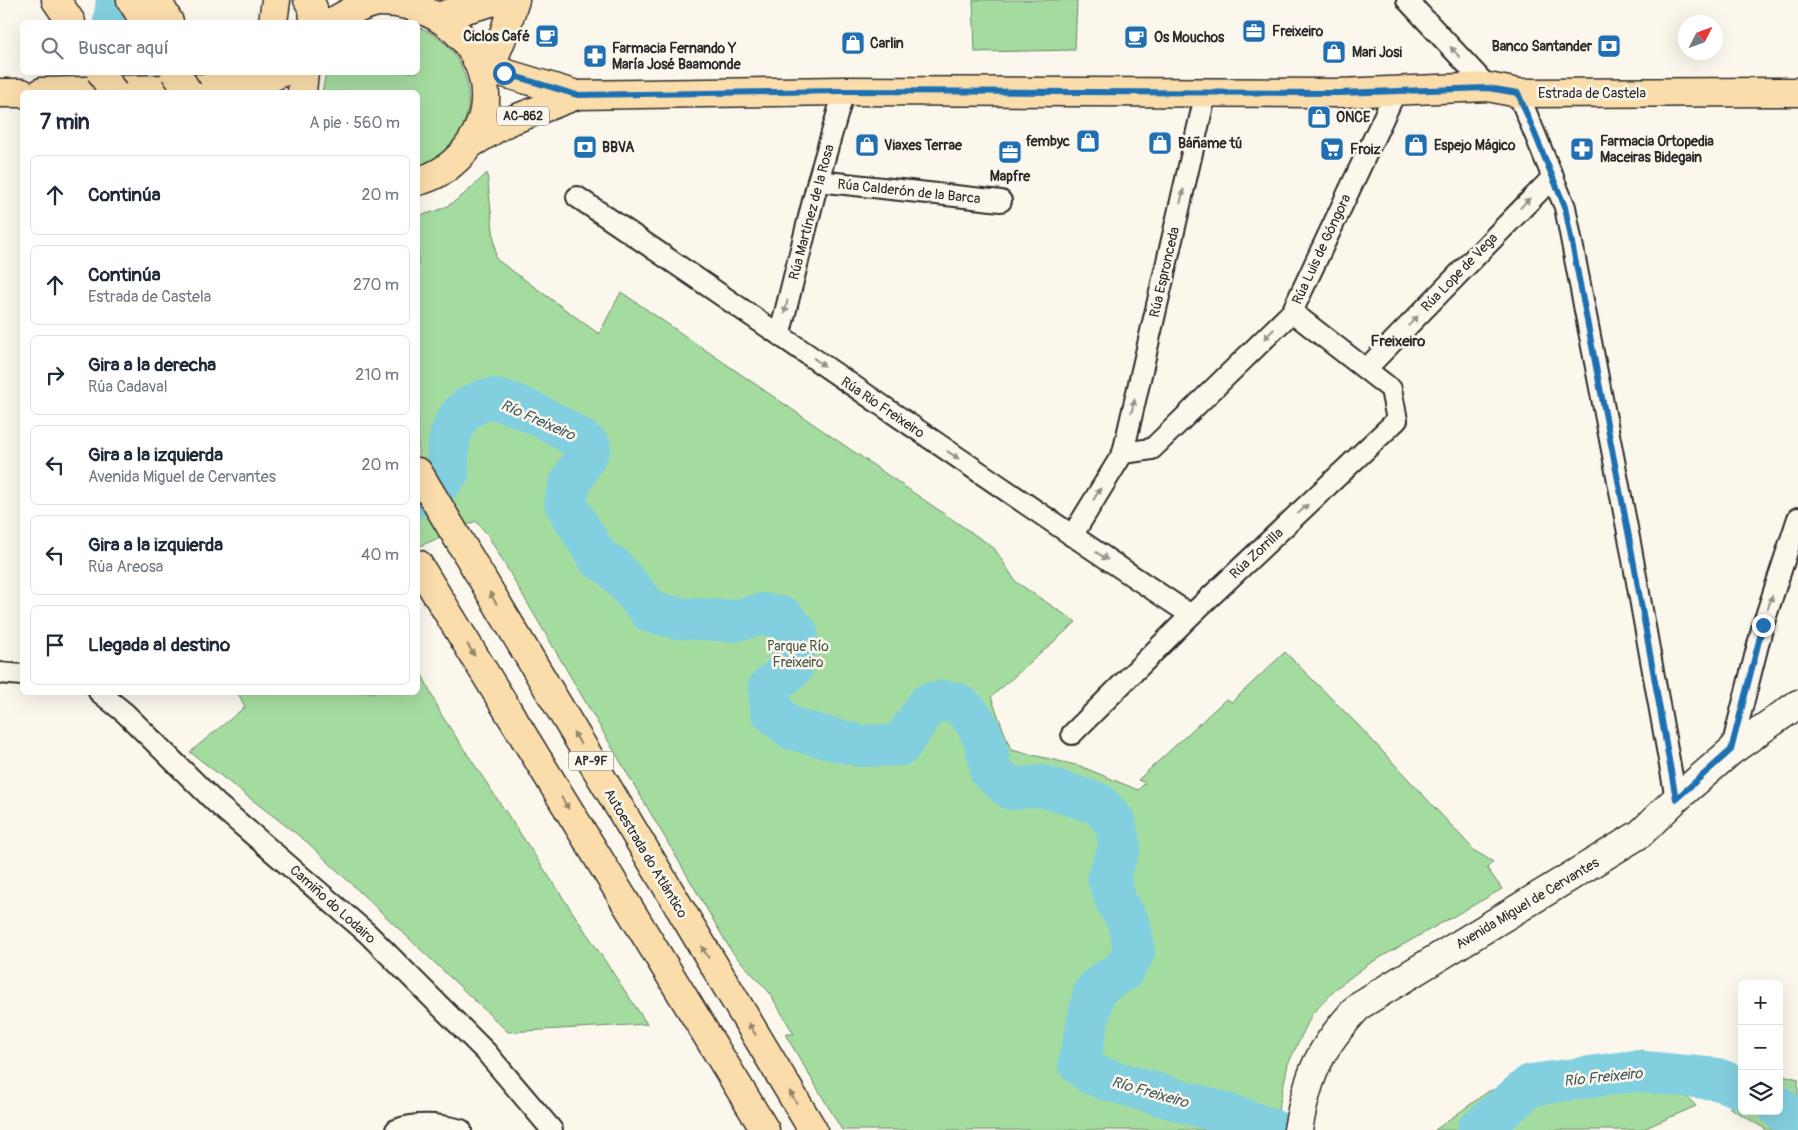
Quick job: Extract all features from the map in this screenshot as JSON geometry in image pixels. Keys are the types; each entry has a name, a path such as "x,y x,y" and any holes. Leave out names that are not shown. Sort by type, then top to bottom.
{"main road":[{"path":"56,0 69,20"},
{"path":"75,0 87,20"},
{"path":"131,0 144,20"},
{"path":"157,0 168,20"},
{"path":"272,20 276,0"},
{"path":"308,0 313,8 314,20"},
{"name":"AC-862","path":"336,20 354,9 375,1 397,0 419,4 444,15 464,32 485,66 486,102 483,116 472,143"},
{"path":"444,15 498,0"},
{"path":"485,66 504,34 515,0"},
{"name":"AC-862","path":"504,34 524,70 543,86"},
{"name":"AC-862","path":"485,66 543,86 577,95"},
{"path":"52,90 93,82 122,87 267,79 276,75"},
{"path":"302,90 304,75"},
{"name":"Estrada de Castela","path":"577,95 844,91 1339,93 1488,88 1518,93 1798,92"},
{"path":"0,93 20,93"},
{"name":"AC-862","path":"420,180 453,164 472,143 507,122 577,95"},
{"name":"Autoestrada do Atlántico","path":"420,475 813,1130"},
{"name":"AP-9F","path":"420,567 765,1130"}],"street":[{"path":"1407,0 1488,88"},
{"name":"Rúa Martínez de la Rosa","path":"780,333 818,181 844,91"},
{"name":"Rúa Luis de Góngora","path":"1122,453 1152,449 1292,312 1396,91"},
{"name":"Rúa Espronceda","path":"1072,536 1122,453 1206,92"},
{"path":"1518,93 1565,207 1630,542 1676,799"},
{"name":"Rúa Lope de Vega","path":"1367,368 1553,177"},
{"name":"Rúa Calderón de la Barca","path":"818,181 1001,201"},
{"name":"Rúa Rio Freixeiro","path":"577,197 780,333 846,382 1072,536 1191,614"},
{"path":"1292,312 1367,368"},
{"name":"Rúa Zorrilla","path":"1072,734 1191,614 1397,420 1391,389 1367,368"},
{"path":"1731,750 1763,625 1798,518"},
{"path":"0,673 20,675"},
{"name":"Camiño do Lodairo","path":"103,695 125,713 216,804 367,933 486,1052 552,1130"},
{"name":"Avenida Miguel de Cervantes","path":"1298,1130 1314,1066 1337,1029 1360,1005 1640,834 1731,750 1798,704"},
{"path":"396,1130 412,1124 446,1126 461,1130"}],"green space":[{"path":"973,0 1077,0 1075,50 975,52"},
{"path":"420,28 439,39 455,56 465,76 468,98 465,119 456,139 440,155 420,165 420,90 322,90 326,75 420,75"},
{"name":"Parque Río Freixeiro","path":"487,173 496,259 599,334 621,292 994,548 1016,582 1076,622 991,697 1011,750 1080,766 1138,790 1145,783 1138,780 1226,699 1232,702 1285,652 1358,725 1475,851 1493,862 1487,868 1502,889 1367,965 1339,986 1312,1014 1288,1064 1274,1130 842,1130 785,1034 794,1034 769,992 732,952 487,534 476,521 420,546 420,215 447,206 463,195"},
{"path":"420,670 442,716 647,1024 508,1032 307,842 190,752 245,707 239,695 420,695"},
{"path":"1643,1050 1696,1106 1641,1130 1435,1130 1489,1091"},
{"path":"1738,1072 1738,1113 1730,1108"},
{"path":"1783,1075 1798,1079 1798,1130 1767,1130 1742,1115 1783,1115"}],"waterway":[{"name":"Río Freixeiro","path":"114,20 117,0"},
{"name":"Río Freixeiro","path":"420,495 437,486 448,473 448,452 452,432 461,414 469,407 490,399 500,400 527,410 557,425 590,447 571,482 565,503 598,558 613,567 651,612 677,618 733,621 763,614 784,618 797,633 792,668 769,687 771,711 792,729 861,746 901,745 928,704 952,702 966,711 978,726 988,754 991,772 1011,789 1042,786 1099,804 1115,822 1120,847 1108,877 1116,901 1130,925 1134,953 1122,972 1105,981 1094,992 1079,1063 1090,1073 1105,1079 1237,1117 1272,1130"},
{"name":"Río Freixeiro","path":"1478,1130 1531,1085 1634,1071 1717,1079 1738,1087"},
{"name":"Río Freixeiro","path":"1783,1111 1798,1125"}],"place":[{"name":"Freixeiro","path":"1254,31"},
{"name":"Ciclos Café","path":"547,36"},
{"name":"Os Mouchos","path":"1136,37"},
{"name":"Carlin","path":"853,43"},
{"name":"Banco Santander","path":"1609,46"},
{"name":"Mari Josi","path":"1334,52"},
{"name":"Farmacia Fernando Y María José Baamonde","path":"595,56"},
{"name":"ONCE","path":"1319,117"},
{"name":"fembyc","path":"1088,141"},
{"name":"Báñame tú","path":"1160,143"},
{"name":"Viaxes Terrae","path":"867,145"},
{"name":"Espejo Mágico","path":"1416,145"},
{"name":"BBVA","path":"585,147"},
{"name":"Froiz","path":"1332,149"},
{"name":"Farmacia Ortopedia Maceiras Bidegain","path":"1582,149"},
{"name":"Mapfre","path":"1010,152"}],"district":[{"name":"Freixeiro","path":"1398,341"}],"route":[{"path":"504,73 577,95 844,91 1339,93 1488,88 1518,93 1565,207 1630,542 1676,799 1731,750 1763,625"}]}
